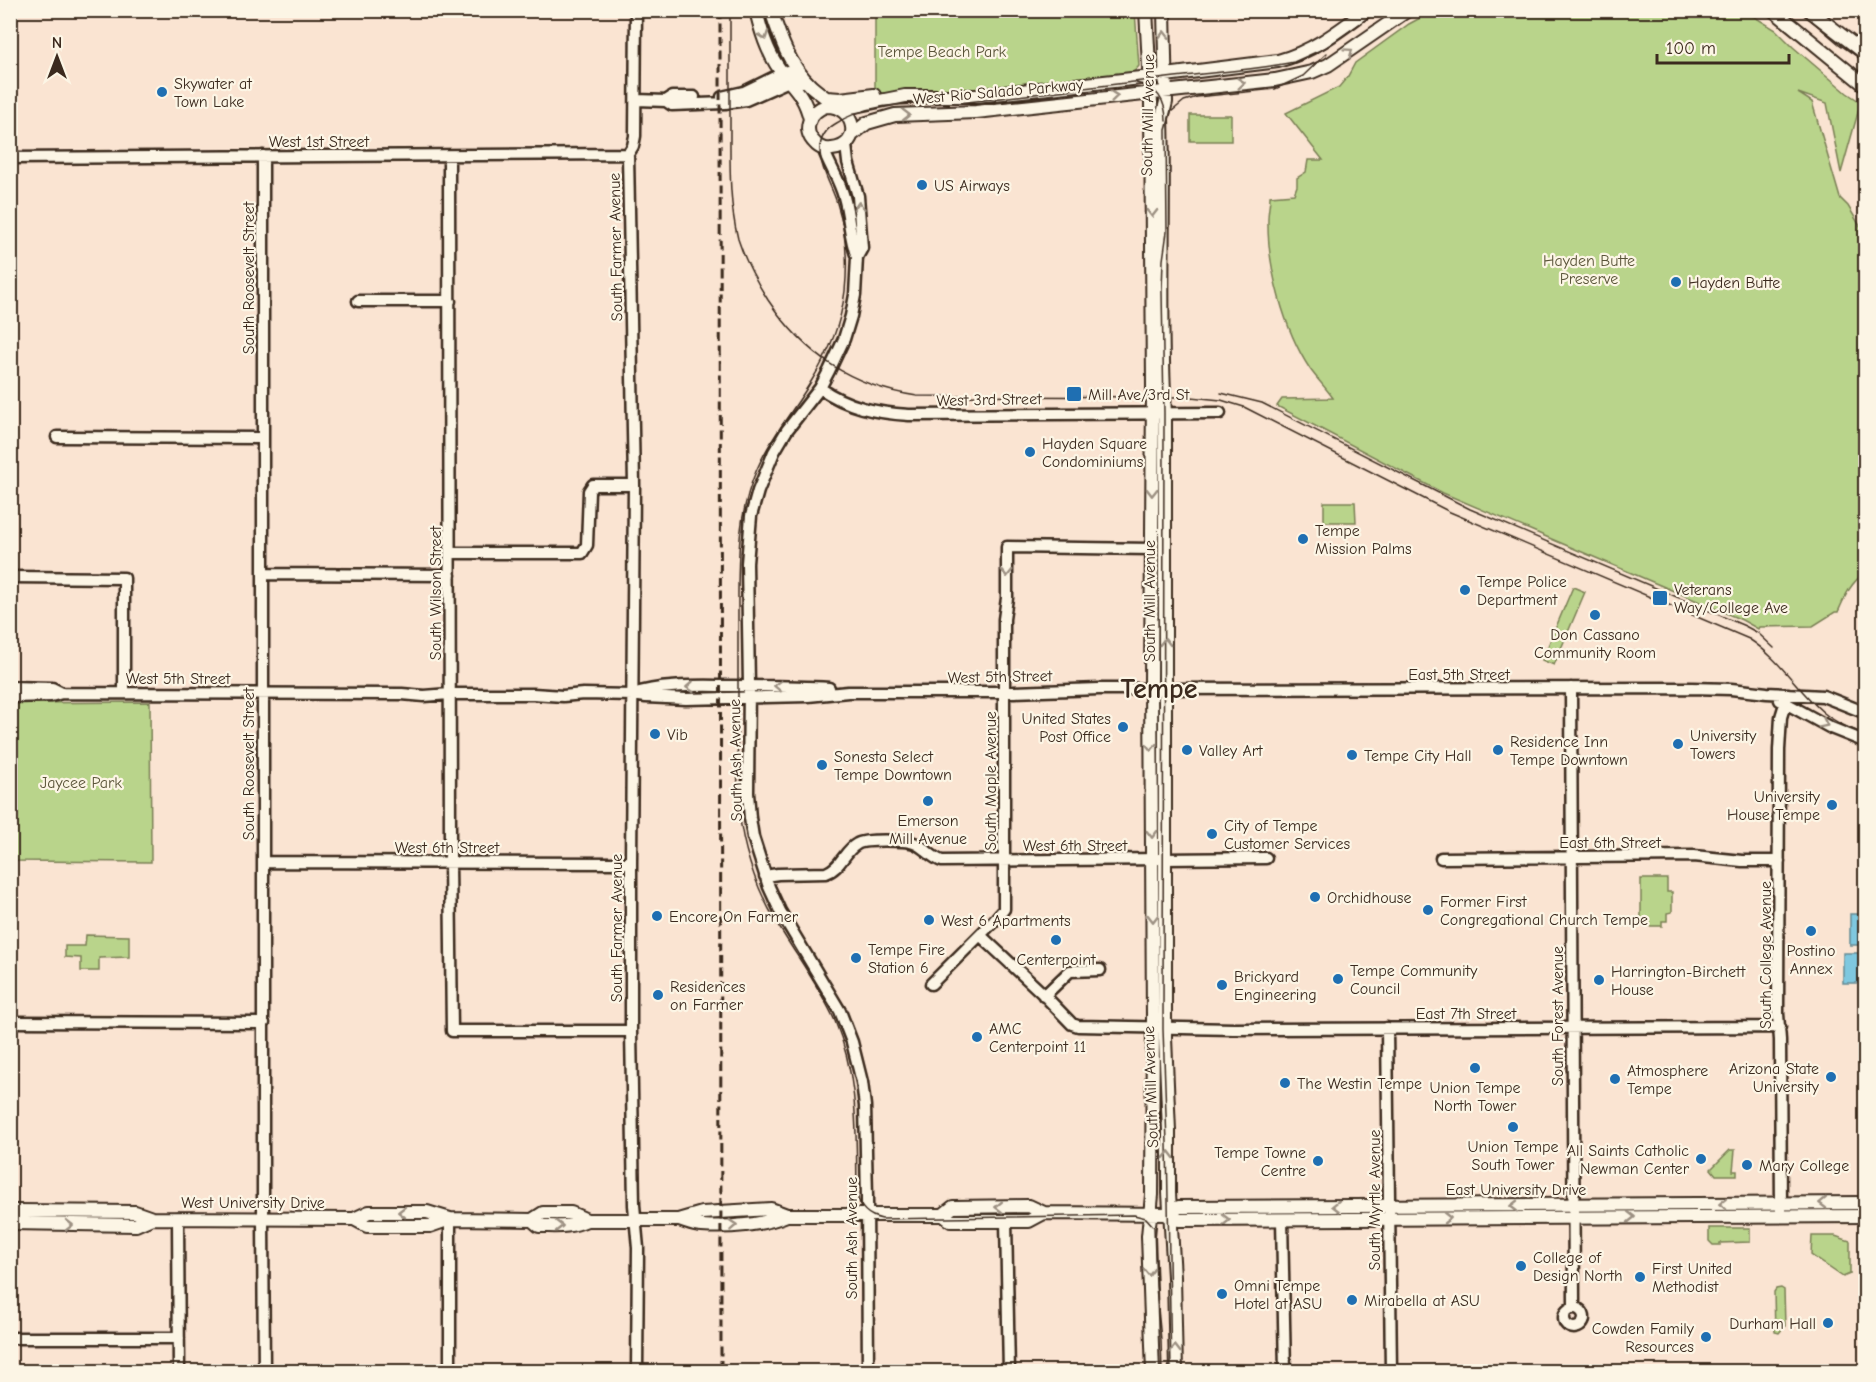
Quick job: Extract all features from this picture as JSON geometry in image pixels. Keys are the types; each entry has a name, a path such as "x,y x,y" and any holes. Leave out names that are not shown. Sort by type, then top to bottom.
{"main road":[{"path":"756,10 767,45 786,77 804,100 810,119"},
{"path":"771,10 786,53 794,67 810,86 835,105 849,117 852,125 849,139 835,149 823,148 814,143 811,138 808,127 810,119 812,114 821,108 835,105"},
{"name":"South Mill Avenue","path":"1146,10 1165,578 1166,689 1159,860 1159,1028 1148,1236 1153,1371"},
{"name":"South Mill Avenue","path":"1159,860 1151,688 1152,549 1163,373 1162,118 1166,102 1164,10"},
{"name":"West Rio Salado Parkway","path":"835,105 840,99 887,95 976,96 1268,62 1290,57 1318,44 1367,10"},
{"name":"West Rio Salado Parkway","path":"849,139 867,123 886,117 996,110 1275,80 1312,72 1342,57 1408,10"},
{"path":"1775,10 1866,86"},
{"path":"1809,10 1866,54"},
{"path":"996,110 1001,102 1038,97 1048,87"},
{"path":"1152,549 1158,552 1159,570 1165,578"},
{"name":"South Mill Avenue","path":"1159,1028 1169,1131 1176,1371"},
{"name":"East University Drive","path":"1781,1210 1866,1203"},
{"name":"West University Drive","path":"10,1213 15,1211 135,1212 152,1218 354,1219 367,1226 430,1226 450,1219 532,1220 543,1213 571,1214 587,1220 678,1220 700,1226 771,1222 787,1215 943,1215 953,1207 1029,1206 1044,1213 1150,1214"},
{"name":"East University Drive","path":"1170,1214 1179,1207 1389,1206 1573,1211 1781,1210 1866,1216"},
{"name":"East University Drive","path":"1150,1214 1170,1214 1179,1220 1389,1219 1573,1211"},
{"path":"943,1215 951,1221 1029,1221 1044,1213"},
{"name":"West University Drive","path":"10,1223 136,1225 152,1218"}],"street":[{"name":"South Farmer Avenue","path":"636,10 637,100 635,136 628,154 634,485 631,1031 634,1205 638,1248 638,1371"},
{"path":"637,100 666,101 672,105 730,103 747,100 786,77 787,71 792,72 805,85 810,86"},
{"name":"South Ash Avenue","path":"849,139 848,162 858,196 862,248 857,257"},
{"name":"South Ash Avenue","path":"823,148 838,179 844,198 857,257 855,295 846,331 835,361 820,388 787,430 774,452 758,491 751,516 747,563 748,794 750,818 765,876 780,911 840,1011 852,1042 862,1082 865,1106 868,1371"},
{"name":"West 1st Street","path":"10,158 628,154"},
{"name":"South Roosevelt Street","path":"263,156 264,1371"},
{"name":"South Wilson Street","path":"449,156 449,694 452,1031 631,1031"},
{"path":"358,301 450,301"},
{"name":"West 3rd Street","path":"820,388 842,401 884,414 1220,413"},
{"path":"57,437 263,438"},
{"path":"450,554 582,553 587,545 589,491 593,485 634,485"},
{"name":"South Maple Avenue","path":"931,984 1004,909 1004,619 1007,598 1008,547 1152,549"},
{"path":"263,574 450,575"},
{"path":"10,577 124,578 124,693"},
{"name":"West 5th Street","path":"633,695 646,690 703,686 829,688 848,692"},
{"name":"West 5th Street","path":"10,687 52,688 62,693"},
{"name":"West 5th Street","path":"10,698 51,696 62,693 402,694 410,691 424,691 449,694 532,694 562,691 686,699 808,696 848,692 1004,692 1151,688"},
{"name":"East 5th Street","path":"1151,688 1721,688 1767,693 1786,698"},
{"name":"South Forest Avenue","path":"1571,688 1574,1308"},
{"path":"1786,698 1823,696 1866,713"},
{"path":"1786,698 1831,728 1866,742"},
{"name":"South College Avenue","path":"1781,1210 1780,1027 1778,1014 1779,727 1786,698"},
{"name":"West 6th Street","path":"765,876 826,873 831,871 852,848 863,842 908,841 942,861 1159,860"},
{"name":"East 6th Street","path":"1441,858 1694,856 1742,861 1779,861"},
{"path":"1159,860 1266,858"},
{"name":"West 6th Street","path":"264,862 631,863"},
{"name":"East 7th Street","path":"980,935 1072,1024 1078,1026 1159,1028 1780,1027"},
{"path":"1044,996 1070,971 1100,970"},
{"path":"10,1022 264,1023"},
{"name":"South Myrtle Avenue","path":"1387,1028 1391,1371"},
{"path":"178,1218 179,1371"},
{"path":"450,1219 450,1371"},
{"path":"1282,1219 1285,1371"},
{"path":"1006,1221 1009,1371"},
{"path":"10,1338 179,1338"}],"green space":[{"name":"Tempe Beach Park","path":"875,11 1135,11 1139,66 1131,75 979,91 875,93"},
{"name":"Hayden Butte Preserve","path":"1433,11 1745,11 1776,30 1847,93 1865,105 1859,109 1841,173 1827,103 1798,93 1812,102 1840,198 1848,206 1866,236 1865,573 1852,585 1838,612 1813,626 1759,627 1758,629 1742,620 1443,493 1277,406 1282,399 1333,398 1310,369 1292,336 1279,297 1270,257 1268,219 1270,196 1294,194 1297,178 1306,172 1308,160 1323,160 1286,113 1339,87 1355,63 1409,24"},
{"path":"1190,115 1231,115 1231,141 1190,141"},
{"path":"1324,502 1355,502 1356,522 1324,522"},
{"path":"1573,587 1585,592 1554,665 1542,660"},
{"name":"Jaycee Park","path":"150,702 151,862 11,861 11,703"},
{"path":"1641,879 1667,879 1667,892 1672,892 1672,912 1667,913 1667,921 1662,921 1662,926 1641,926"},
{"path":"86,935 129,936 129,957 99,958 99,971 81,971 81,958 65,957 65,946 85,946"},
{"path":"1730,1150 1735,1150 1733,1171 1737,1171 1737,1175 1716,1175 1711,1169"},
{"path":"1709,1228 1750,1228 1750,1242 1713,1245 1709,1241"},
{"path":"1812,1236 1835,1236 1850,1241 1850,1274 1843,1277 1811,1255"},
{"path":"1781,1288 1784,1290 1785,1326 1779,1333 1775,1332 1774,1292"}],"water":[{"path":"1850,914 1865,914 1865,945 1850,945"},
{"path":"1843,953 1865,953 1865,983 1843,983"}],"tram line":[{"path":"730,10 730,157 733,212 738,239 755,278 782,320 814,352 832,365 871,385 917,396 1191,397 1221,400 1244,407 1450,512 1749,639 1770,656 1824,713 1839,723 1866,735"},
{"path":"1162,1372 1154,1227 1146,1218 1134,1215 882,1219 869,1214 860,1204 857,1195 855,1106 843,1042 824,1000 777,924 761,893 749,861 741,828 737,755 738,574 742,521 750,486 757,469 818,370 841,315 846,280 844,236 840,214 824,170 820,150 824,135 831,126 851,116 883,106 968,102 1294,62 1325,48 1379,10"},
{"path":"1799,10 1839,44 1866,63"},
{"path":"1171,1372 1163,1029 1164,413 1162,291 1167,232 1166,130 1171,112 1184,101 1197,97 1275,89 1303,76 1327,53"},
{"path":"1136,83 1150,87 1159,96 1166,114 1166,121"},
{"path":"1221,393 1262,403 1470,509 1745,626 1758,633 1774,648"}],"railway":[{"path":"720,10 721,1372"}],"place":[{"name":"Skywater at Town Lake","path":"162,92"},
{"name":"US Airways","path":"922,185"},
{"name":"Hayden Butte","path":"1676,282"},
{"name":"Mill Ave/3rd St","path":"1074,394"},
{"name":"Hayden Square Condominiums","path":"1030,452"},
{"name":"Tempe Mission Palms","path":"1303,539"},
{"name":"Tempe Police Department","path":"1465,590"},
{"name":"Veterans Way/College Ave","path":"1660,598"},
{"name":"Don Cassano Community Room","path":"1595,615"},
{"name":"United States Post Office","path":"1123,727"},
{"name":"Vib","path":"655,734"},
{"name":"University Towers","path":"1678,744"},
{"name":"Valley Art","path":"1187,750"},
{"name":"Residence Inn Tempe Downtown","path":"1498,750"},
{"name":"Tempe City Hall","path":"1352,755"},
{"name":"Sonesta Select Tempe Downtown","path":"822,765"},
{"name":"Emerson Mill Avenue","path":"928,801"},
{"name":"University House Tempe","path":"1832,805"},
{"name":"City of Tempe Customer Services","path":"1212,834"},
{"name":"Orchidhouse","path":"1315,897"},
{"name":"Former First Congregational Church Tempe","path":"1428,910"},
{"name":"Encore On Farmer","path":"657,916"},
{"name":"West 6 Apartments","path":"929,920"},
{"name":"Postino Annex","path":"1811,931"},
{"name":"Centerpoint","path":"1056,940"},
{"name":"Tempe Fire Station 6","path":"856,958"},
{"name":"Tempe Community Council","path":"1338,979"},
{"name":"Harrington-Birchett House","path":"1599,980"},
{"name":"Brickyard Engineering","path":"1222,985"},
{"name":"Residences on Farmer","path":"658,995"},
{"name":"AMC Centerpoint 11","path":"977,1037"},
{"name":"Union Tempe North Tower","path":"1475,1068"},
{"name":"Arizona State University","path":"1831,1077"},
{"name":"Atmosphere Tempe","path":"1615,1079"},
{"name":"The Westin Tempe","path":"1285,1083"},
{"name":"Union Tempe South Tower","path":"1513,1127"},
{"name":"All Saints Catholic Newman Center","path":"1701,1159"},
{"name":"Tempe Towne Centre","path":"1318,1161"},
{"name":"Mary College","path":"1747,1165"},
{"name":"College of Design North","path":"1521,1266"},
{"name":"First United Methodist","path":"1640,1277"},
{"name":"Omni Tempe Hotel at ASU","path":"1222,1294"},
{"name":"Mirabella at ASU","path":"1352,1300"},
{"name":"Durham Hall","path":"1828,1323"},
{"name":"Cowden Family Resources","path":"1706,1337"}],"district":[{"name":"Tempe","path":"1159,688"}]}
